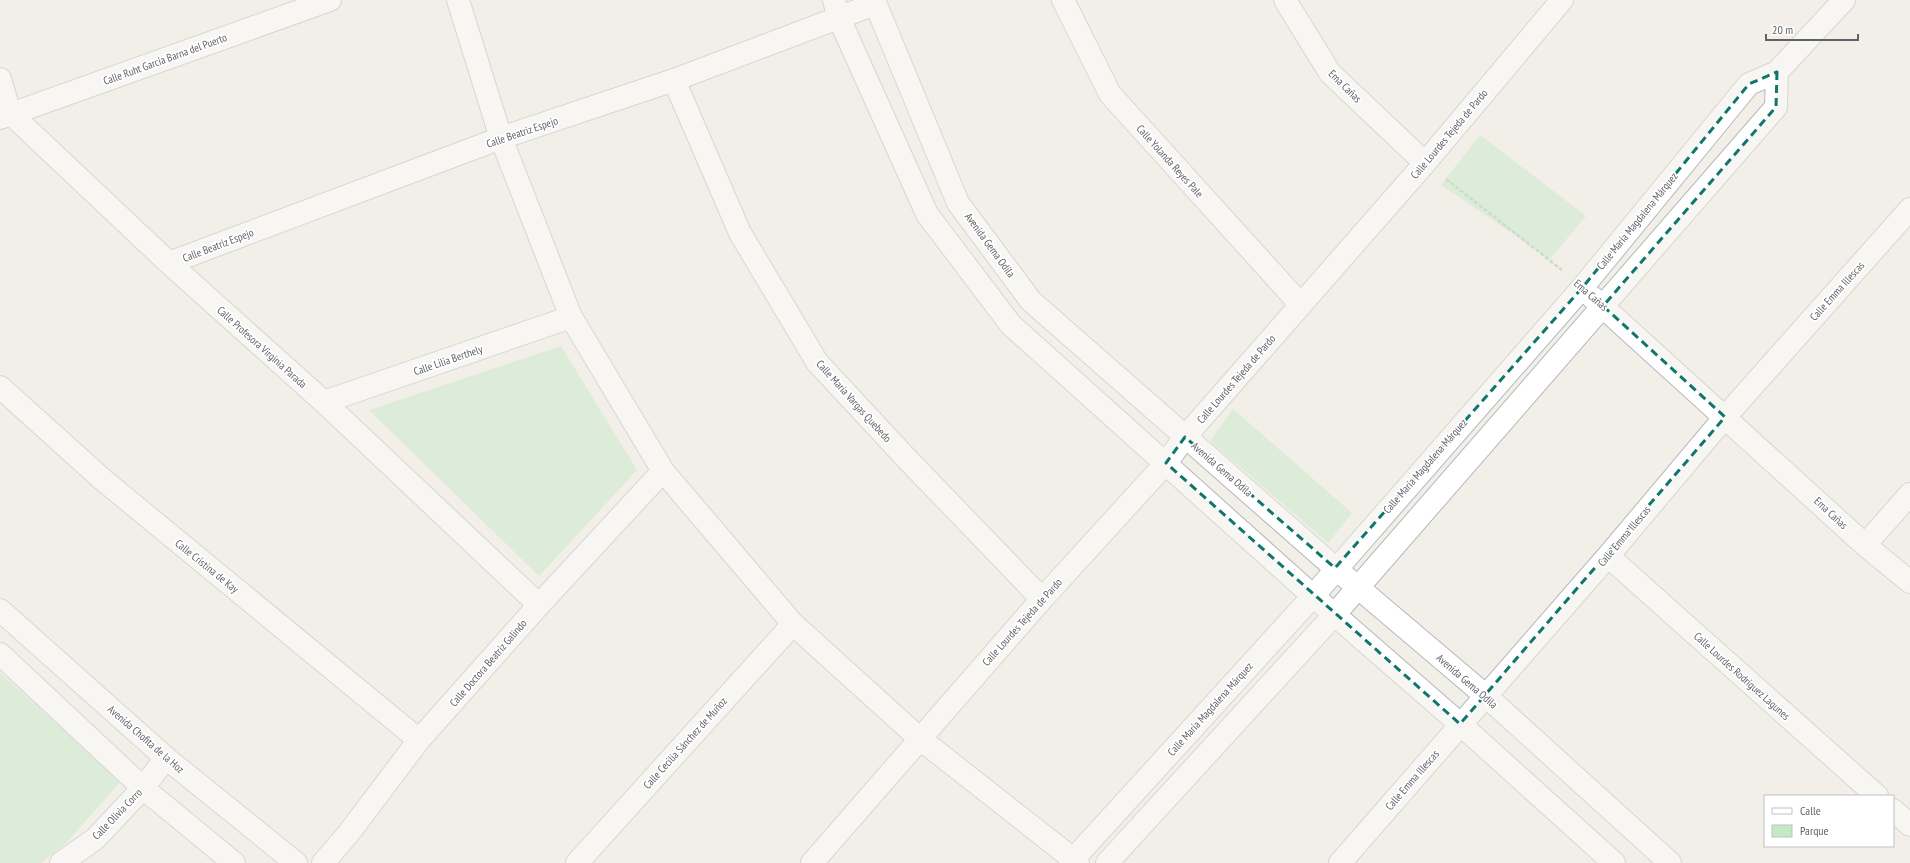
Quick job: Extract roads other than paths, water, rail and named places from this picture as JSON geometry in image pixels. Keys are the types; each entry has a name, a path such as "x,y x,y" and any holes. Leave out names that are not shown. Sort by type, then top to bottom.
{"street":[{"name":"Calle Ruht García Barna del Puerto","path":"5,116 330,0"},
{"path":"458,0 501,138 571,318 663,471 793,624 919,738 1073,862"},
{"name":"Calle Yolanda Reyes Pale","path":"1063,0 1110,94 1301,305"},
{"name":"Ema Cañas","path":"1285,0 1330,73 1425,163"},
{"name":"Calle María Magdalena Márquez","path":"1073,862 1313,596 1335,568 1582,288 1748,84 1778,72 1844,0"},
{"name":"Calle Beatriz Espejo","path":"169,263 501,138 674,80 837,9 874,2"},
{"name":"Avenida Gema Odila","path":"874,2 958,203 1031,301 1335,568 1486,696 1670,863"},
{"name":"Calle Lourdes Tejeda de Pardo","path":"812,863 919,738 1042,599 1166,464 1185,437 1425,163 1551,4"},
{"path":"837,9 927,214 1011,325 1614,863"},
{"path":"1107,863 1335,614 1776,107 1778,72"},
{"path":"0,79 5,116"},
{"name":"Calle María Vargas Quebedo","path":"674,80 740,233 817,362 906,460 1042,599"},
{"name":"Calle Profesora Virginia Parada","path":"5,116 324,402 539,605"},
{"name":"Calle Emma Illescas","path":"1343,862 1460,724 1608,556 1725,417 1910,209"},
{"name":"Ema Cañas","path":"1582,288 1865,545 1910,582"},
{"name":"Calle Lilia Berthely","path":"324,402 571,318"},
{"name":"Calle Cristina de Kay","path":"0,387 102,479 419,740"},
{"name":"Calle Doctora Beatriz Galindo","path":"323,863 348,834 419,740 539,605 663,471"},
{"path":"1865,545 1910,494"},
{"name":"Calle Lourdes Rodríguez Lagunes","path":"1608,556 1876,795"},
{"name":"Avenida Chofita de la Hoz","path":"0,610 166,758 296,863"},
{"name":"Calle Cecilia Sánchez de Muñoz","path":"577,863 793,624"},
{"path":"0,654 143,788 234,863"},
{"name":"Calle Olivia Corro","path":"61,863 95,839 143,788 166,758"},
{"path":"1894,811 1910,825"}]}
